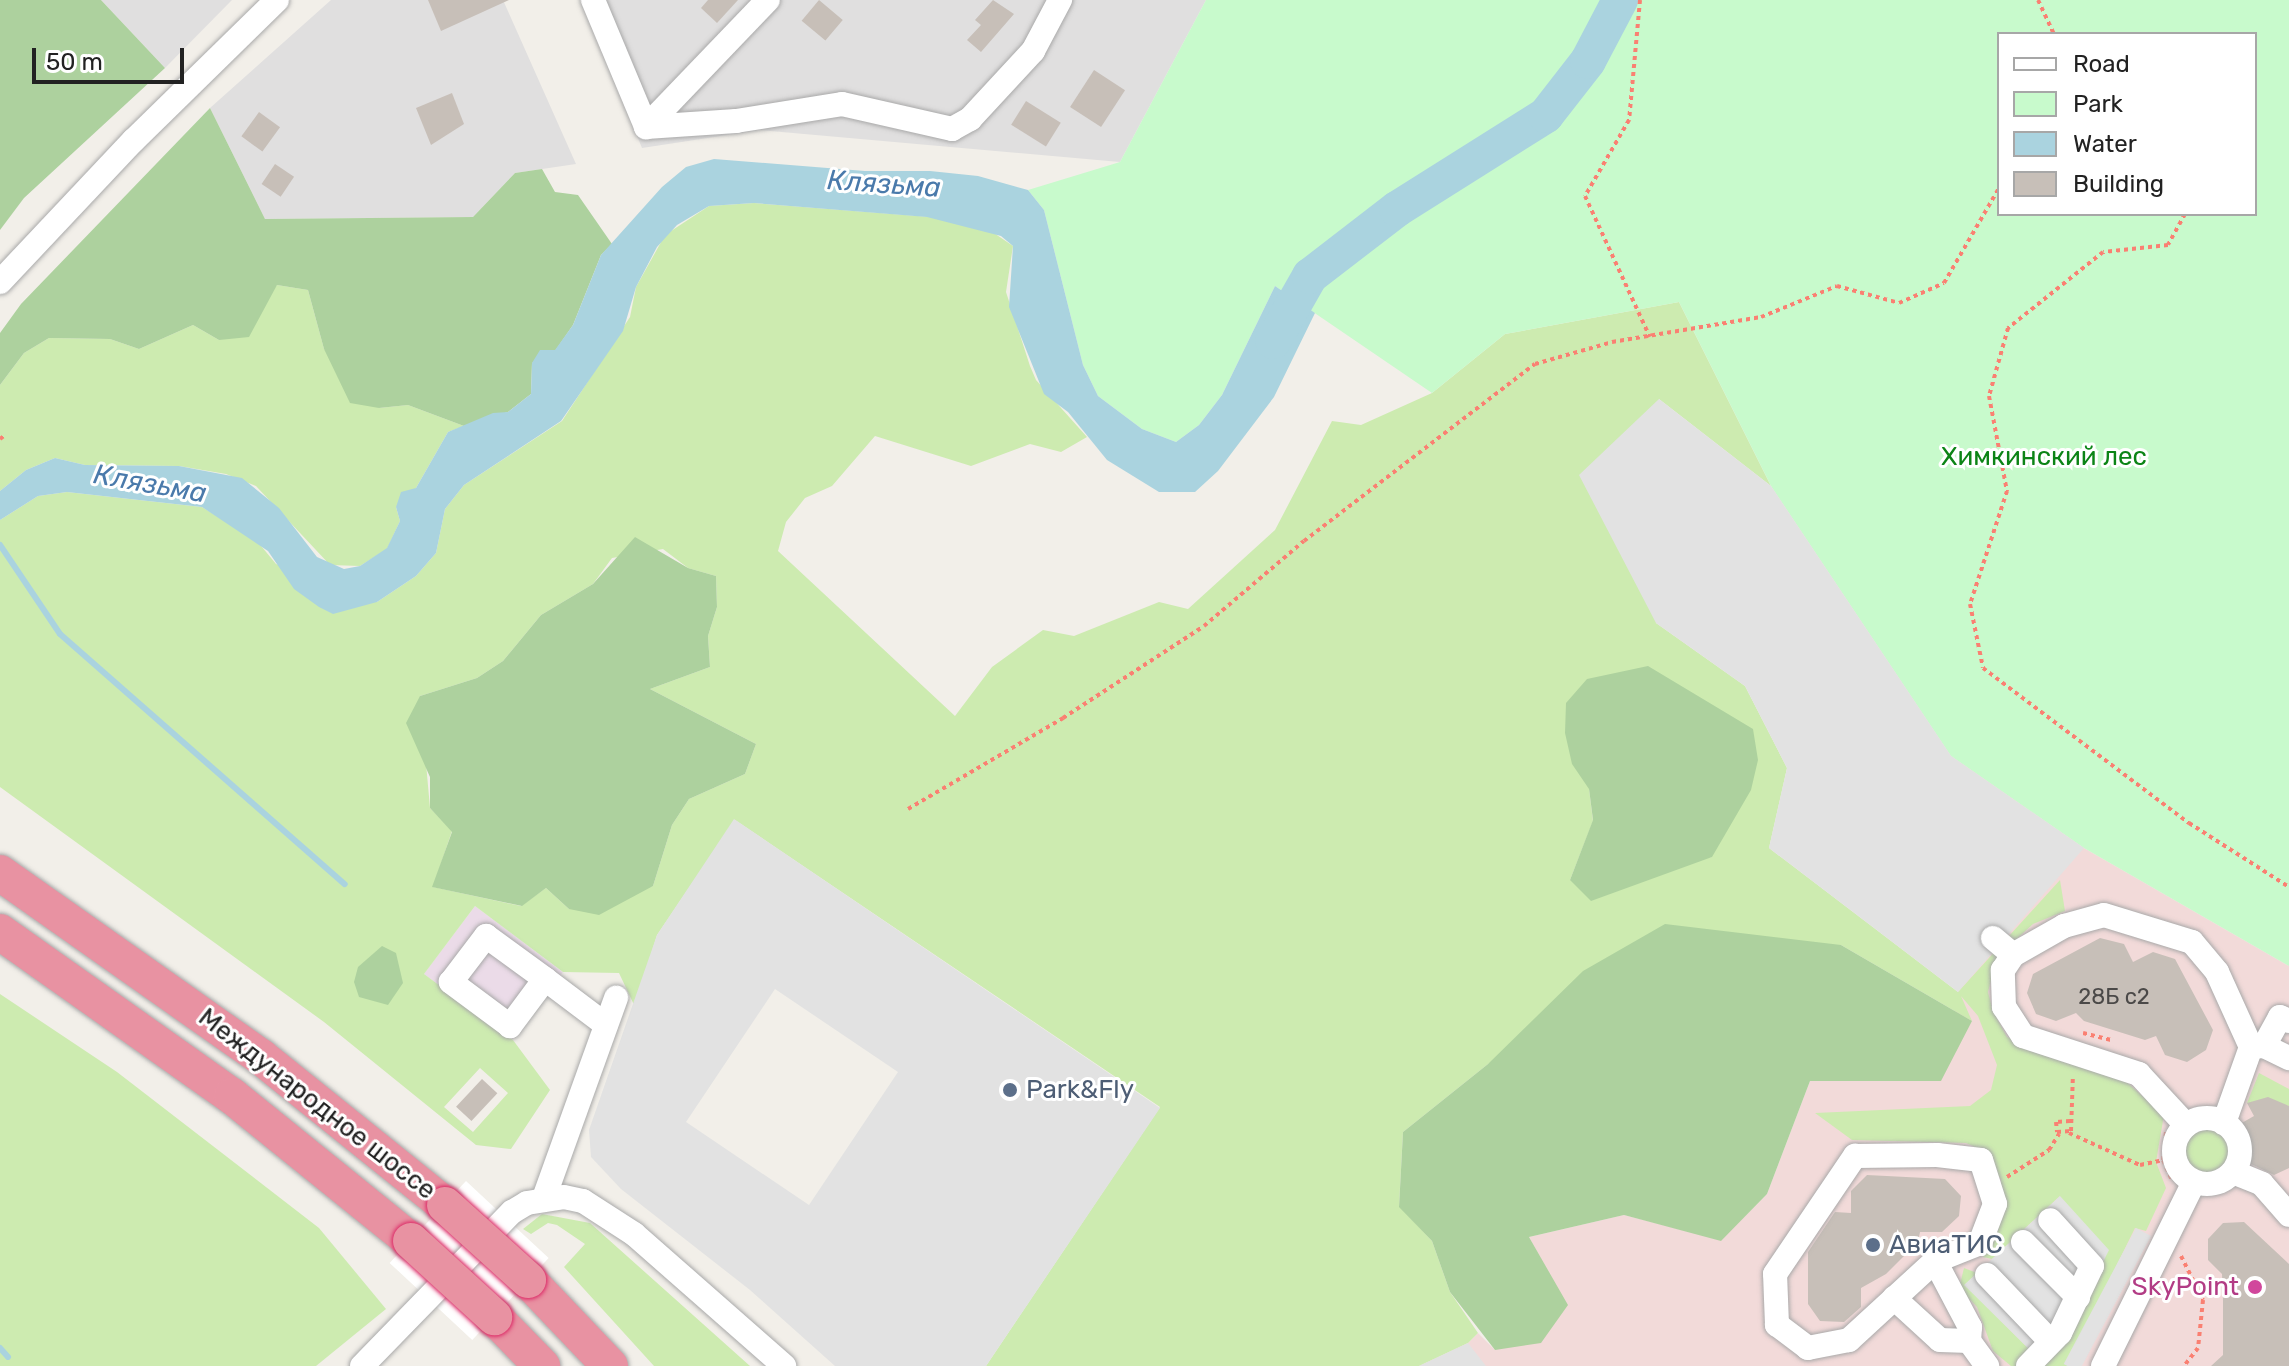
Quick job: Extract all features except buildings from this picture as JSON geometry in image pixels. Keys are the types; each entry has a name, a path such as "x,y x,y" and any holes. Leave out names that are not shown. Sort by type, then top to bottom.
{"highway":[{"name":"Международное шоссе","path":"0,873 261,1057 445,1205 528,1280 610,1366"},
{"name":"Международное шоссе","path":"0,932 232,1096 411,1241 542,1366"}],"street":[{"path":"0,282 134,140 277,0"},
{"path":"593,0 646,127"},
{"path":"646,127 768,0"},
{"path":"646,127 736,121 842,104 952,129 970,119 1033,51 1060,0"},
{"path":"2186,1125 2139,1074 2023,1036 2004,1007 2003,970 2013,955 2064,926 2104,915 2192,942 2217,972 2258,1046 2289,1058"},
{"path":"1993,938 2013,955"},
{"path":"545,979 606,1025"},
{"path":"544,1198 616,998"},
{"path":"2224,1123 2258,1046 2280,1017 2289,1021"},
{"path":"2205,1118 2224,1123 2238,1140 2233,1172 2219,1182 2194,1182 2184,1176 2174,1156 2178,1133 2186,1125 2205,1118"},
{"path":"1855,1156 1981,1160 1995,1204 1980,1243 1935,1261 1849,1340 1808,1348 1777,1325 1775,1274 1855,1156"},
{"path":"2233,1172 2262,1184 2289,1215"},
{"path":"2103,1366 2194,1182"},
{"path":"373,1363 512,1212 544,1198 583,1201 625,1227 784,1366"},
{"path":"2028,1366 2050,1341 2078,1297 2092,1266 2050,1220"},
{"path":"2023,1242 2078,1297"},
{"path":"1935,1261 1970,1327 1969,1341 1987,1366"},
{"path":"1987,1275 2050,1341"},
{"path":"1894,1298 1940,1340 1969,1341"}],"path":[{"path":"1640,0 1629,120 1585,196 1650,337"},
{"path":"2038,0 2053,32"},
{"path":"908,809 1063,718 1204,626 1304,541 1535,364 1650,337 1761,317 1837,286 1899,303 1944,283 1997,191"},
{"path":"2184,216 2168,245 2103,252 2008,328 1989,396 2007,491 1970,604 1983,668 2189,823 2289,887"},
{"path":"2069,1133 2076,1064"},
{"path":"2001,1180 2049,1150 2059,1134 2056,1122 2070,1121"},
{"path":"2059,1134 2069,1133 2109,1147 2129,1162 2156,1162"},
{"path":"2179,1254 2203,1300 2198,1348 2184,1366"}],"shaded area":[{"path":"101,0 232,0 165,68"},
{"path":"331,0 503,0 576,164 515,173 473,217 265,219 210,108"},
{"path":"581,0 1206,0 1120,162 760,130 642,148"},
{"path":"1659,399 1771,486 1951,756 2084,848 1958,992 1769,848 1787,768 1745,686 1656,623 1579,475"},
{"path":"1771,486 1951,756 2084,848 2289,966 2289,1366 1419,1366 1468,1343 1478,1333 1495,1350 1567,1305 1529,1237 1624,1215 1721,1240 1767,1194 1810,1081 1941,1081 1958,992"},
{"name":"Park&Fly","path":"734,819 1160,1108 986,1366 835,1366 750,1290 621,1189 591,1157 589,1130 657,935","holes":["775,989 898,1072 809,1205 686,1122"]},
{"path":"475,906 563,972 512,1040 424,974"},
{"path":"2060,1196 2109,1250 2065,1339 2041,1361 1964,1285"},
{"path":"2136,1228 2151,1236 2082,1366 2064,1364"},
{"path":"1468,1343 1486,1366 1419,1366"}],"green space":[{"path":"0,0 101,0 165,68 24,198 0,230"},
{"name":"Химкинский лес","path":"1206,0 2289,0 2289,966 2084,848 1951,756 1771,486 1679,302 1505,334 1432,393 1275,286 1222,395 1199,425 1176,442 1142,429 1098,396 1083,365 1044,210 1028,190 1120,162"},
{"path":"210,108 265,219 473,217 515,173 542,169 555,192 578,195 612,244 601,255 573,325 555,351 532,363 531,394 508,412 464,426 408,405 379,408 350,403 324,349 308,290 277,285 249,337 219,340 193,325 139,349 110,339 49,338 24,353 0,385 0,333 21,304"},
{"path":"754,203 943,218 988,229 1013,246 1006,292 1030,366 1036,380 1087,437 1061,452 1030,444 971,466 875,436 832,486 805,498 786,522 778,551 955,716 992,667 1043,630 1074,636 1159,602 1188,609 1275,530 1332,421 1361,425 1432,393 1505,334 1679,302 1771,486 1659,399 1656,623 1745,686 1787,768 1769,848 1958,992 2060,880 2065,911 2033,924 1997,957 1988,992 1993,1011 2007,1037 2122,1078 2164,1115 2156,1162 2166,1188 2146,1231 2135,1228 2067,1366 2037,1366 2060,1196 1992,1259 1983,1257 2000,1223 2001,1180 1982,1150 1966,1143 1852,1140 1815,1113 1970,1106 1991,1090 1997,1065 1978,1016 1961,996 1972,1021 1841,945 1488,1064 1403,1132 1399,1206 1432,1241 1450,1292 1478,1333 1468,1343 1419,1366 986,1366 1160,1107 735,820 657,935 635,1007 619,973 563,972 475,906 424,974 513,1040 550,1090 511,1149 476,1145 324,1022 0,787 0,520 38,496 67,492 202,507 257,541 276,564 377,602 416,576 436,553 445,509 464,485 562,421 630,317 636,287 665,235 709,206","holes":["663,549 688,568 716,576 717,607 708,636 710,667 650,689 756,744 745,774 689,799 672,825 653,886 569,909 546,888 521,906 433,887 452,831 430,808 420,696 477,678 503,661 541,615 593,584 612,558","1589,789 1712,857 1570,880 1593,821","480,1068 508,1093 473,1132 444,1107"]},
{"path":"277,285 308,290 324,349 379,408 408,405 464,426 448,432 416,488 396,507 400,521 387,549 360,566 330,565 256,486 226,474 179,466 85,465 55,458 26,470 0,491 0,385 24,353 49,338 110,339 139,349 193,325 219,340"},
{"path":"635,537 688,568 716,576 717,607 708,636 710,667 650,689 756,744 745,774 689,799 672,825 653,886 599,915 569,909 546,888 522,906 432,887 452,832 430,808 430,777 406,723 420,696 477,678 503,661 541,615 593,584"},
{"path":"1648,666 1753,729 1758,760 1751,790 1712,857 1591,901 1570,880 1593,820 1589,789 1572,764 1565,733 1566,703 1587,679"},
{"path":"1665,924 1841,945 1972,1021 1941,1081 1810,1081 1767,1194 1721,1241 1624,1215 1529,1237 1568,1305 1541,1343 1495,1350 1450,1292 1432,1241 1399,1207 1403,1132 1488,1064 1583,971"},
{"path":"382,946 396,953 403,983 388,1005 359,997 354,982 358,967"},
{"path":"0,994 117,1072 319,1228 386,1309 316,1366 0,1366"},
{"path":"2259,1073 2289,1089 2289,1106 2247,1103"},
{"path":"2208,1126 2225,1133 2232,1150 2225,1167 2208,1174 2191,1167 2184,1150 2191,1133"},
{"path":"542,1214 590,1223 750,1366 654,1366 564,1267 585,1244 557,1225 548,1223 531,1234 523,1229"},
{"path":"1964,1268 1977,1273 1965,1285 2028,1348 2027,1358 2019,1366 2011,1366 1993,1351 1977,1307 1959,1288"}],"water":[{"path":"714,159 865,171 930,171 978,176 1028,190 1044,210 1083,365 1098,396 1142,429 1176,442 1199,425 1222,395 1275,286 1315,313 1274,397 1218,471 1195,492 1159,492 1107,460 1068,412 1044,394 1009,307 1013,246 1001,236 927,217 754,203 709,206 677,225 657,247 636,287 623,331 561,421 464,485 445,509 436,553 416,576 377,602 333,614 319,607 294,589 268,551 202,507 67,492 38,496 0,520 0,491 26,470 55,458 85,465 179,466 242,478 279,508 317,557 344,569 360,566 387,548 400,521 396,507 401,492 416,488 448,432 493,413 508,412 531,394 532,363 540,350 555,350 573,325 601,255 662,187 686,167"}],"pier":[{"path":"466,1181 549,1258 472,1340 390,1263"}],"waterway":[{"name":"Клязьма","path":"1273,341 1310,276 1397,209 1546,115 1588,61 1620,0"},
{"path":"0,545 60,634 345,884"},
{"path":"0,1348 8,1357"}],"place":[{"name":"Park&Fly","path":"1010,1090"},
{"name":"АвиаТИС","path":"1873,1245"},
{"name":"SkyPoint","path":"2255,1287"}]}
